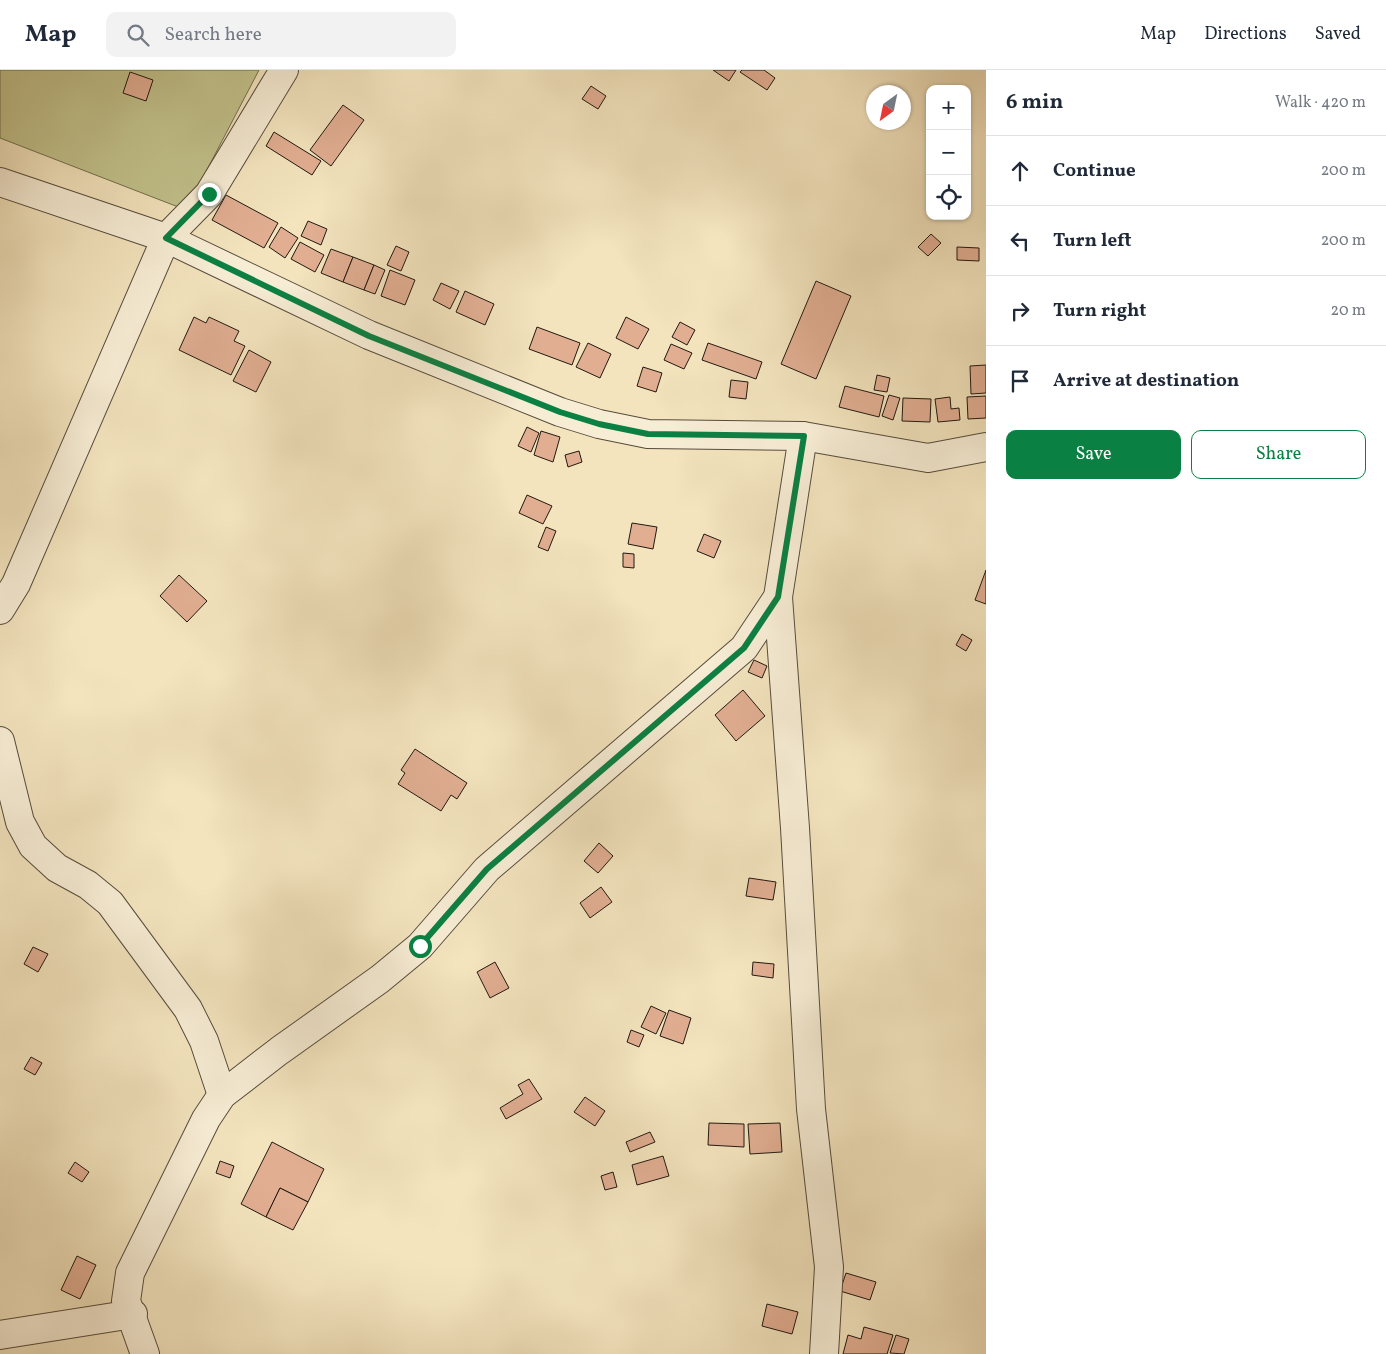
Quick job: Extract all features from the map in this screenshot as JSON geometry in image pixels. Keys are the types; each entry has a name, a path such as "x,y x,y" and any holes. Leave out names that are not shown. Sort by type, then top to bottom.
{"street":[{"path":"0,610 16,584 166,238 209,194 284,70"},
{"path":"0,182 166,238 369,336 576,416 648,434 804,436 928,458 986,447"},
{"path":"804,436 778,597 795,828 810,1110 829,1267 824,1354"},
{"path":"145,1354 126,1301 130,1273 206,1119 222,1095 278,1051 380,979 420,946 487,869 744,648 778,597"},
{"path":"0,741 20,822 33,846 58,868 88,885 110,903 188,1010 204,1041 222,1095"},
{"path":"0,1335 132,1314"}],"green space":[{"path":"0,70 259,70 186,210 0,138"}],"building":[{"path":"713,70 736,70 729,81"},
{"path":"742,70 764,70 775,78 767,90 740,72"},
{"path":"130,72 153,80 146,101 123,93"},
{"path":"591,86 606,96 598,109 582,99"},
{"path":"343,105 364,120 331,166 310,150"},
{"path":"274,132 321,161 312,175 266,146"},
{"path":"226,195 278,223 264,248 212,220"},
{"path":"308,221 327,229 321,245 301,236"},
{"path":"281,227 298,238 285,258 269,247"},
{"path":"931,234 941,243 928,256 918,247"},
{"path":"300,242 324,255 315,272 291,259"},
{"path":"396,246 409,252 401,271 387,265"},
{"path":"957,247 979,248 979,261 957,260"},
{"path":"331,249 353,257 343,282 321,273"},
{"path":"353,257 374,265 364,290 343,282"},
{"path":"374,265 385,270 375,294 364,290"},
{"path":"390,270 415,280 405,305 381,296"},
{"path":"816,281 851,296 816,379 781,364"},
{"path":"441,283 459,291 450,309 433,300"},
{"path":"465,291 494,304 485,325 456,312"},
{"path":"194,317 206,323 209,317 239,331 234,341 245,346 231,375 179,350"},
{"path":"626,317 649,329 638,349 616,338"},
{"path":"680,322 695,330 687,345 672,337"},
{"path":"537,327 580,343 572,365 529,349"},
{"path":"588,343 611,354 600,378 576,367"},
{"path":"708,343 762,362 756,379 702,360"},
{"path":"671,344 692,353 684,369 664,360"},
{"path":"249,350 271,362 256,392 233,381"},
{"path":"986,365 986,393 971,394 970,366"},
{"path":"643,367 662,373 656,392 637,386"},
{"path":"877,375 890,378 887,392 874,390"},
{"path":"731,380 748,382 746,399 729,397"},
{"path":"845,386 884,396 879,417 839,407"},
{"path":"889,395 900,398 893,420 882,416"},
{"path":"986,396 986,418 968,419 967,397"},
{"path":"950,397 951,409 959,408 960,420 938,422 935,399"},
{"path":"903,398 931,399 930,422 902,421"},
{"path":"527,427 539,433 531,452 518,446"},
{"path":"541,431 560,437 553,462 534,455"},
{"path":"579,451 582,462 568,467 565,455"},
{"path":"527,495 552,506 543,524 519,513"},
{"path":"632,523 657,527 653,549 628,544"},
{"path":"546,527 556,531 548,551 538,547"},
{"path":"704,534 721,541 714,558 697,551"},
{"path":"623,553 634,554 634,568 623,567"},
{"path":"986,570 986,604 975,600"},
{"path":"179,575 207,601 187,622 160,596"},
{"path":"962,634 972,640 966,651 956,645"},
{"path":"754,660 767,666 762,678 748,672"},
{"path":"743,690 765,716 736,741 715,715"},
{"path":"415,749 467,783 457,799 451,795 441,811 398,784 405,773 401,770"},
{"path":"599,843 613,856 598,873 584,861"},
{"path":"749,878 776,882 773,900 746,896"},
{"path":"601,887 612,902 590,918 580,903"},
{"path":"33,947 48,954 38,972 24,964"},
{"path":"495,962 509,988 490,998 477,972"},
{"path":"753,962 774,964 773,978 752,975"},
{"path":"651,1006 666,1013 656,1034 641,1027"},
{"path":"669,1010 691,1018 683,1044 660,1036"},
{"path":"631,1030 644,1035 639,1047 627,1042"},
{"path":"31,1057 42,1063 35,1075 24,1069"},
{"path":"529,1079 542,1099 506,1119 500,1108 523,1094 518,1085"},
{"path":"585,1097 605,1111 595,1126 574,1112"},
{"path":"709,1123 744,1124 744,1147 708,1145"},
{"path":"780,1123 782,1152 750,1154 748,1124"},
{"path":"650,1132 655,1142 630,1152 626,1142"},
{"path":"272,1142 324,1169 308,1202 280,1188 266,1217 241,1204"},
{"path":"663,1156 669,1176 637,1185 632,1165"},
{"path":"220,1161 234,1166 230,1178 216,1173"},
{"path":"75,1162 89,1172 82,1182 68,1173"},
{"path":"613,1172 617,1187 605,1190 601,1176"},
{"path":"280,1188 308,1202 293,1230 266,1217"},
{"path":"77,1256 96,1265 80,1299 61,1290"},
{"path":"846,1273 876,1282 870,1300 840,1291"},
{"path":"767,1304 798,1312 792,1334 762,1326"},
{"path":"864,1327 893,1335 887,1354 843,1354 848,1335 861,1339"},
{"path":"896,1335 909,1339 904,1354 890,1353"}],"route":[{"path":"209,194 166,238 369,336 560,412 599,424 648,434 804,436 778,597 744,648 487,869 420,946"}]}
